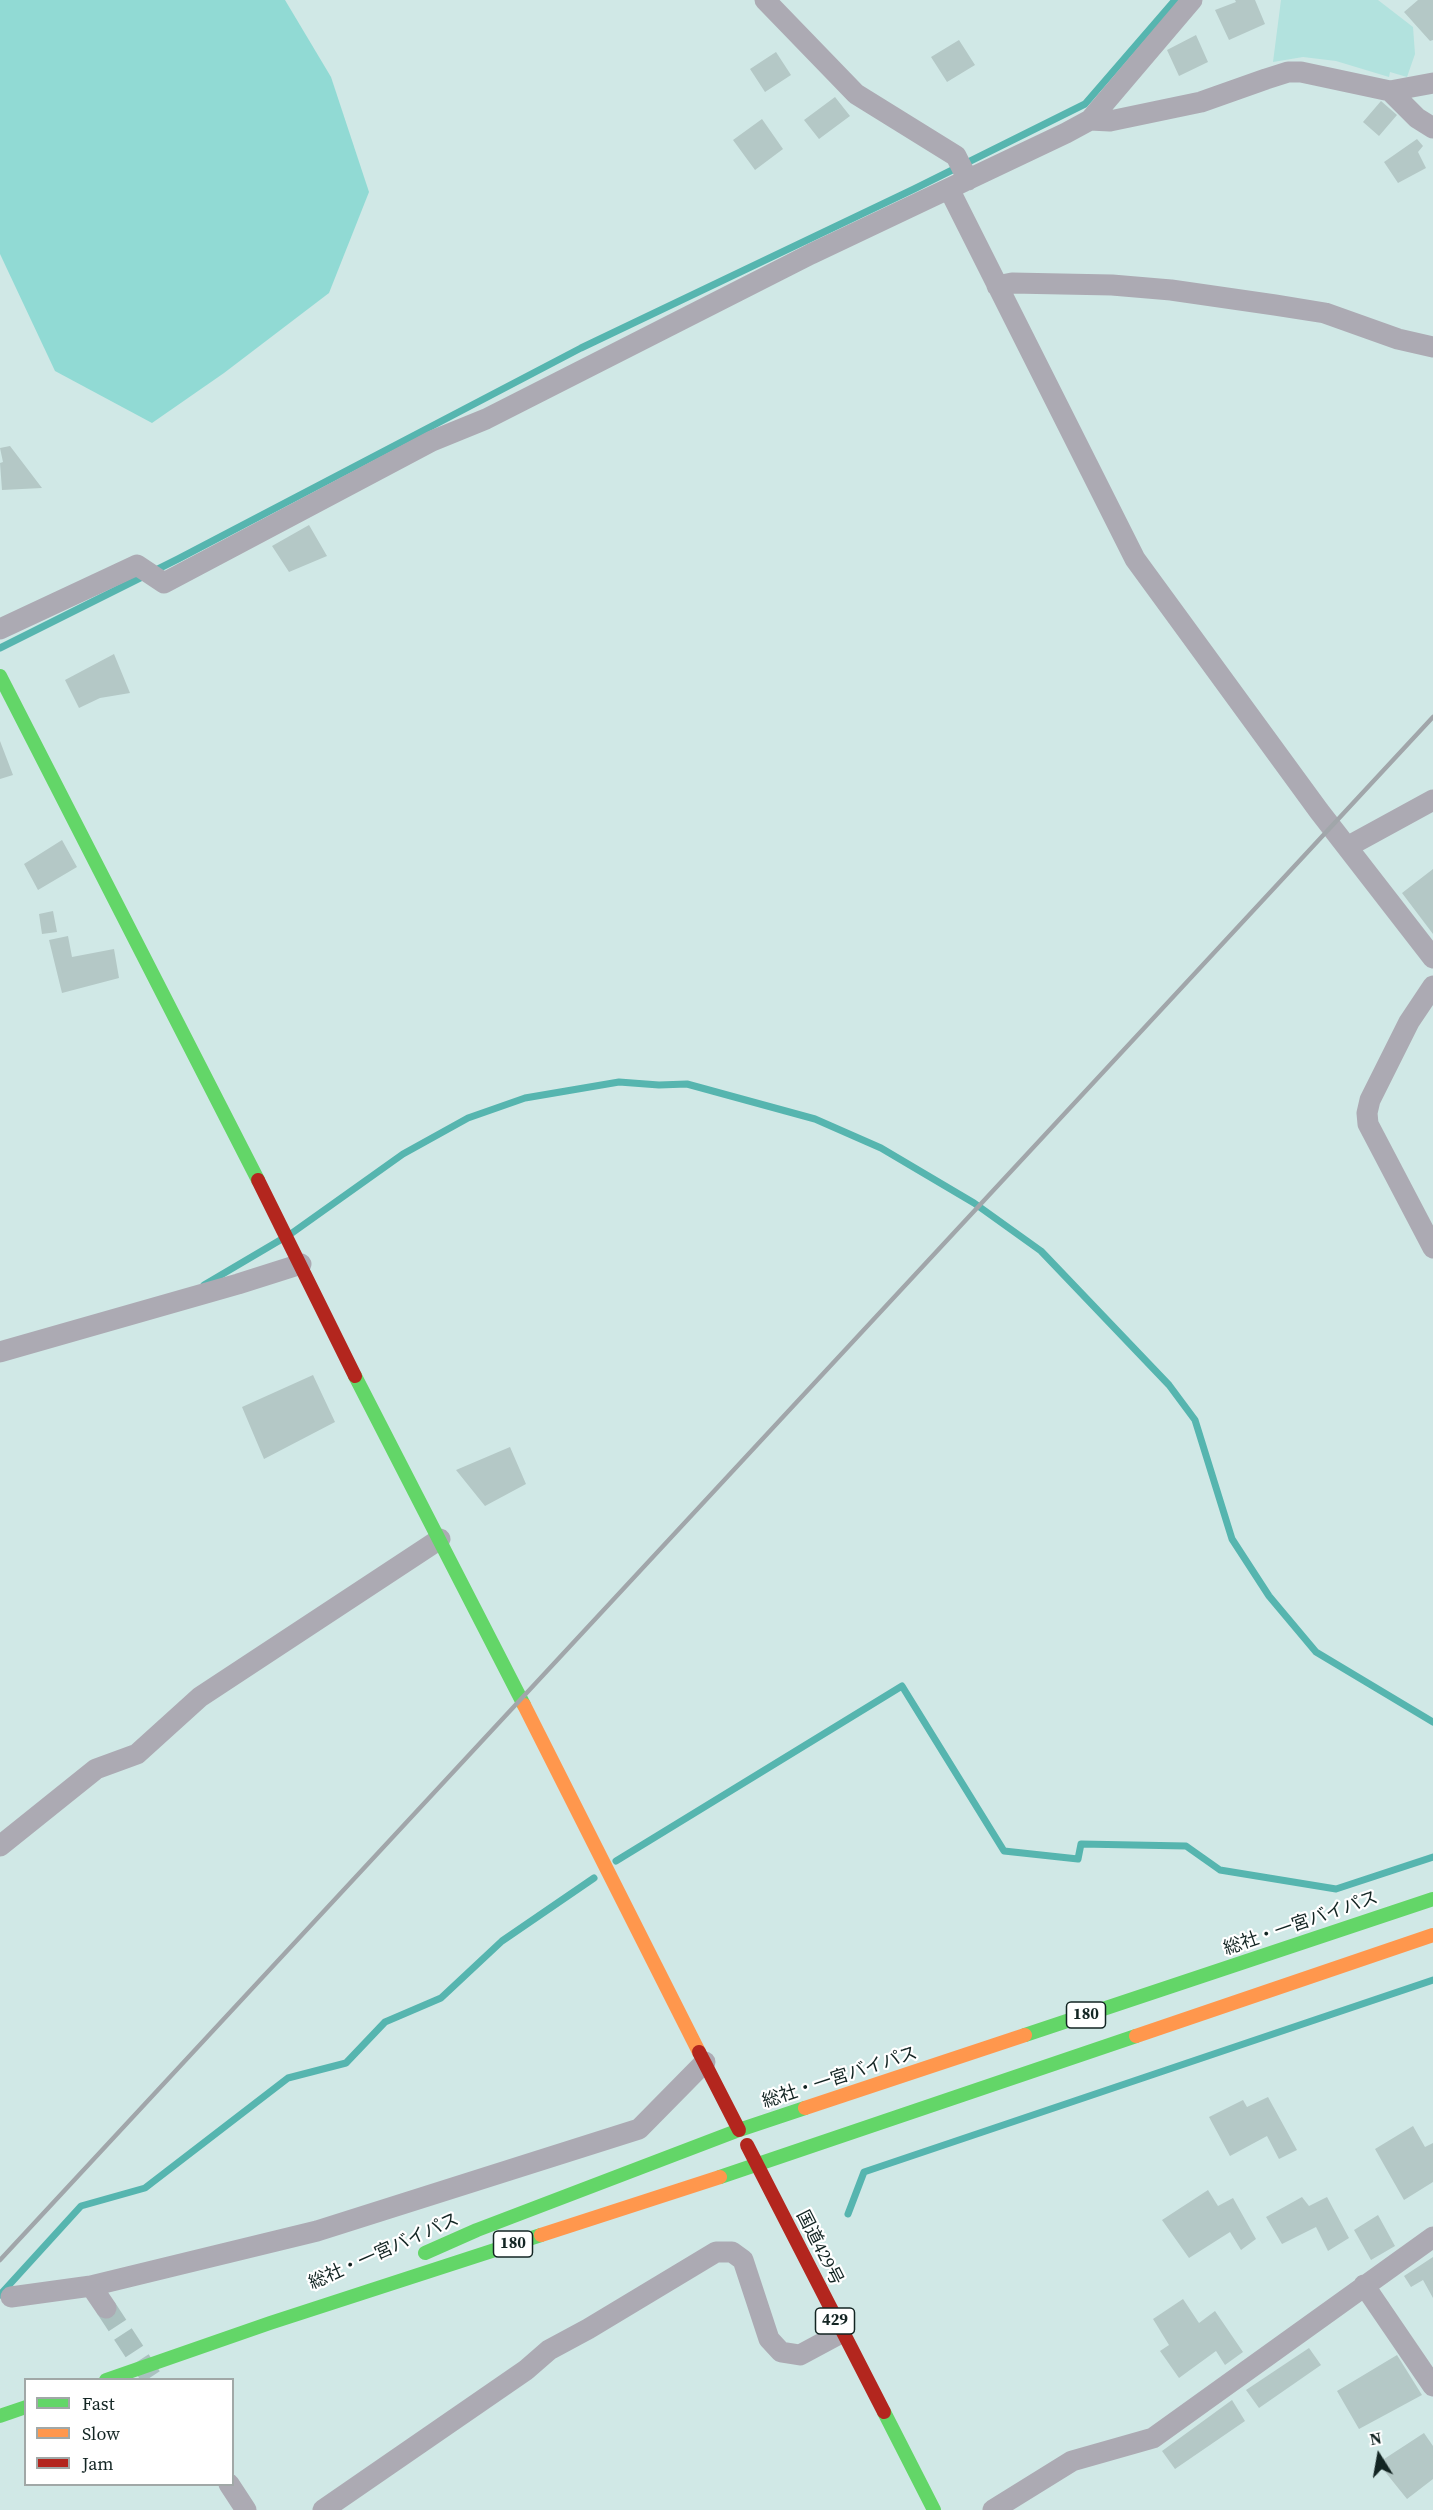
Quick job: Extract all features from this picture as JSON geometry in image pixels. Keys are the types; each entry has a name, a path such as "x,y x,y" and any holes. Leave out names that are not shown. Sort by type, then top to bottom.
{"main road":[{"name":"国道429号","path":"0,676 298,1259 370,1407 440,1539 841,2333 934,2510"},
{"name":"総社・一宮バイパス","path":"411,2260 477,2230 739,2130 1433,1899"},
{"name":"総社・一宮バイパス","path":"109,2378 270,2323 756,2165 1433,1935"},
{"name":"総社・一宮バイパス","path":"270,2323 390,2269"},
{"path":"0,2416 24,2408"}],"street":[{"path":"765,0 856,94 959,174 998,286 1135,559 1227,688 1433,958"},
{"path":"1090,120 1192,0"},
{"path":"0,629 137,565 164,583 432,441 486,419 959,174 1090,120 1110,120 1201,102 1288,72 1301,72 1390,91 1433,83"},
{"path":"1390,91 1417,118 1433,128"},
{"path":"998,286 1012,283 1112,285 1171,290 1275,304 1325,313 1398,339 1433,347"},
{"path":"1347,847 1433,800"},
{"path":"1433,986 1409,1022 1370,1100 1366,1113 1368,1124 1433,1248"},
{"path":"0,1352 238,1284 298,1259"},
{"path":"0,1846 96,1769 137,1754 200,1697 440,1539"},
{"path":"10,2297 91,2286 317,2231 639,2129 705,2062"},
{"path":"993,2510 1072,2461 1153,2438 1433,2237"},
{"path":"323,2510 526,2370 549,2350 716,2252 732,2252 743,2260 769,2339 781,2352 800,2355 841,2333"},
{"path":"1364,2285 1433,2386"},
{"path":"91,2286 106,2308"},
{"path":"230,2486 246,2510"}],"shaded area":[{"path":"0,0 285,0 331,77 369,192 329,293 224,373 152,423 55,371 0,254"},
{"path":"1281,0 1378,0 1413,27 1415,54 1407,77 1390,72 1389,77 1336,61 1303,57 1273,62"}],"building":[{"path":"1235,0 1255,0 1265,24 1229,40 1215,10 1236,2"},
{"path":"1418,0 1433,0 1433,40 1430,41 1404,12"},
{"path":"1196,35 1208,62 1179,76 1167,50"},
{"path":"959,40 975,65 947,82 931,57"},
{"path":"776,52 791,75 765,92 750,69"},
{"path":"835,97 850,116 819,139 804,120"},
{"path":"1381,101 1397,115 1379,136 1363,122"},
{"path":"762,119 783,149 755,170 733,140"},
{"path":"1417,139 1423,146 1418,152 1426,168 1398,183 1384,162"},
{"path":"10,446 42,488 2,490 0,463 3,462 0,448"},
{"path":"309,525 327,556 289,572 272,546"},
{"path":"114,654 130,693 100,698 79,708 65,680"},
{"path":"0,741 13,775 0,779"},
{"path":"62,840 77,867 38,890 24,864"},
{"path":"1433,869 1433,934 1402,893"},
{"path":"53,911 57,932 42,934 39,914"},
{"path":"68,936 72,957 114,949 119,978 62,993 49,940"},
{"path":"313,1375 335,1422 264,1459 242,1407"},
{"path":"510,1447 526,1484 485,1506 456,1470"},
{"path":"1268,2097 1297,2150 1279,2159 1267,2136 1230,2156 1209,2117 1243,2100 1247,2107"},
{"path":"1413,2126 1425,2147 1433,2143 1433,2182 1404,2200 1375,2149"},
{"path":"1208,2190 1218,2206 1233,2198 1256,2239 1241,2250 1230,2232 1189,2258 1162,2220"},
{"path":"1302,2197 1309,2206 1327,2197 1349,2238 1328,2251 1316,2227 1282,2244 1266,2217"},
{"path":"1378,2215 1395,2246 1371,2260 1354,2230"},
{"path":"1433,2257 1433,2298 1423,2280 1411,2287 1404,2276"},
{"path":"1183,2299 1199,2323 1215,2311 1243,2352 1225,2365 1216,2351 1179,2378 1160,2351 1169,2345 1153,2319"},
{"path":"1309,2348 1321,2365 1259,2408 1246,2390"},
{"path":"1397,2355 1422,2395 1359,2429 1337,2391"},
{"path":"1232,2400 1245,2421 1175,2469 1162,2451"},
{"path":"1424,2433 1433,2446 1433,2479 1407,2499 1378,2463"}],"waterway":[{"path":"0,648 178,559 581,348 914,189 1085,104 1175,0"},
{"path":"292,1233 403,1154 468,1118 525,1098 619,1082 659,1085 687,1084 815,1119 881,1148 974,1203 1041,1251 1169,1385 1195,1420 1232,1539 1269,1596 1316,1652 1433,1722"},
{"path":"204,1285 282,1239"},
{"path":"616,1861 902,1686 1004,1851 1078,1859 1081,1844 1186,1846 1220,1870 1336,1889 1433,1857"},
{"path":"0,2295 81,2206 145,2188 288,2078 346,2063 385,2022 441,1998 502,1941 594,1878"},
{"path":"848,2214 864,2172 1433,1980"}],"tunnel":[{"path":"106,2308 151,2377"}],"railway":[{"path":"0,2260 1433,717"}],"traffic: fast":[{"path":"0,676 258,1180"},
{"path":"355,1376 524,1705"},
{"path":"1025,2035 1433,1899"},
{"path":"720,2177 1136,2036"},
{"path":"425,2253 477,2230 739,2130 805,2108"},
{"path":"112,2378 270,2323 541,2235"},
{"path":"0,2416 24,2408"},
{"path":"884,2412 934,2510"}],"traffic: slow":[{"path":"524,1705 699,2052"},
{"path":"1136,2036 1433,1935"},
{"path":"805,2108 1025,2035"},
{"path":"541,2235 720,2177"}],"traffic: jam":[{"path":"258,1180 355,1376"},
{"path":"699,2052 739,2130"},
{"path":"747,2145 884,2412"}]}
